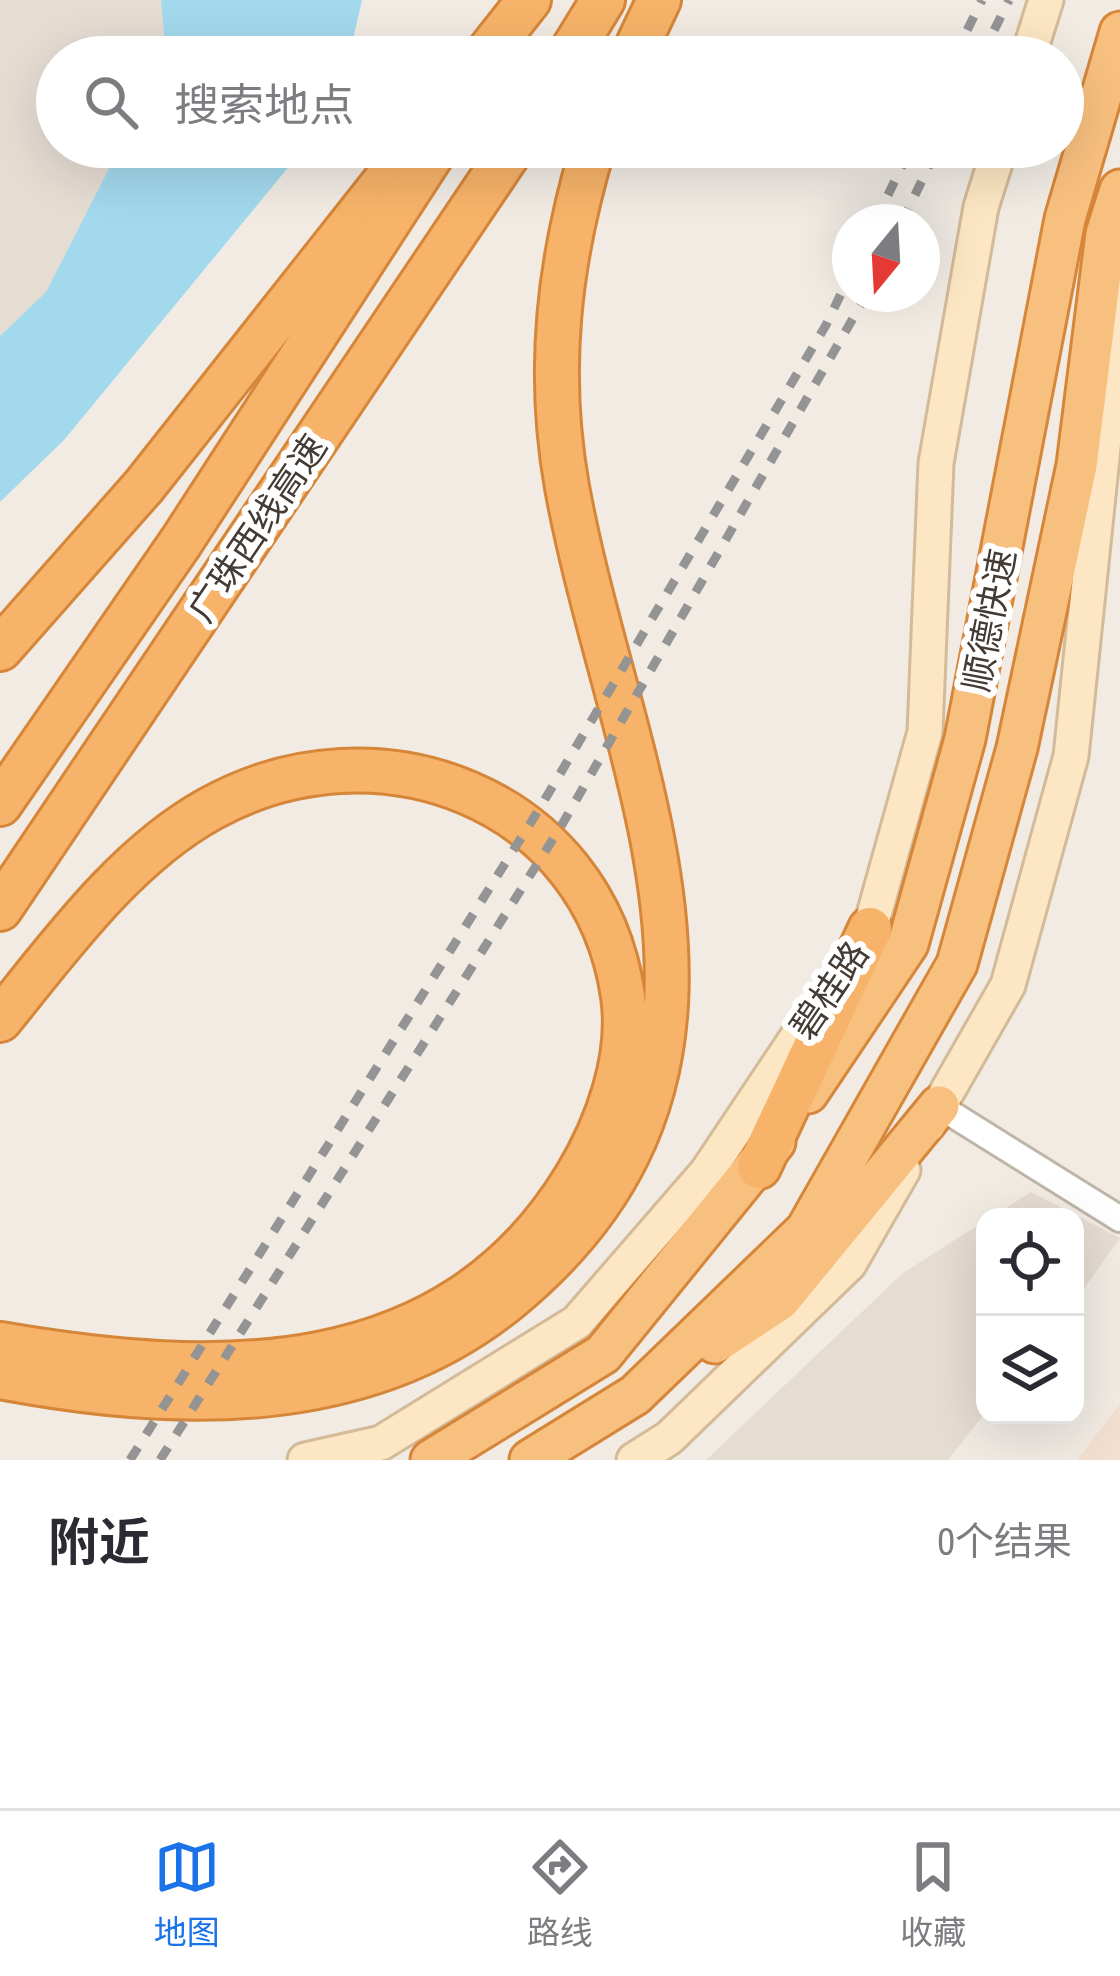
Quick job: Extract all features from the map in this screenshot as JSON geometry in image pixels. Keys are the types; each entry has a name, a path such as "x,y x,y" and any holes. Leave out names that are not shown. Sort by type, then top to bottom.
{"highway":[{"path":"501,36 531,0"},
{"path":"508,36 531,0"},
{"path":"581,36 603,0"},
{"path":"642,36 659,0"},
{"name":"顺德快速","path":"1084,154 1120,32"},
{"path":"0,649 144,486 395,168"},
{"name":"广珠西线高速","path":"0,804 182,542 423,168"},
{"name":"广珠西线高速","path":"0,909 499,168"},
{"path":"0,1377 184,1401 281,1380 405,1364 478,1325 547,1268 598,1202 638,1134 659,1060 669,980 666,901 583,562 567,483 555,378 557,306 571,221 587,168"},
{"name":"顺德快速","path":"759,1167 908,944 965,739 1065,219 1080,168"},
{"name":"顺德快速","path":"635,1396 806,1230 956,964 1017,748 1077,466 1106,234 1120,190"},
{"path":"0,1020 129,871 208,810 277,778 350,766 422,775 491,802 561,857 600,924 624,997 619,1073 599,1139 559,1205 505,1266 431,1318 281,1380 107,1363 0,1345"},
{"path":"430,1460 603,1354 759,1167 870,928"},
{"path":"530,1460 780,1300 939,1106"}],"main road":[{"path":"1035,36 1046,0"},
{"name":"碧桂路","path":"305,1460 381,1443 577,1322 707,1172 870,928 925,733 936,463 981,206 993,168"},
{"path":"634,1460 669,1438 850,1264 1008,985 1072,756 1120,284"}],"street":[{"path":"939,1106 1120,1219"}],"shaded area":[{"path":"0,0 161,0 166,36 36,36 36,168 109,168 46,292 0,336"},
{"path":"1031,1192 1062,1208 1006,1208"},
{"path":"1084,1219 1120,1238 1084,1288"},
{"path":"976,1227 976,1424 948,1460 706,1460 903,1273"},
{"path":"1120,1404 1120,1460 1077,1460"}],"water":[{"path":"161,0 362,0 354,36 164,36"},
{"path":"109,168 288,168 64,440 0,502 0,336 46,292"}],"railway":[{"path":"964,36 982,0"},
{"path":"991,36 1009,0"},
{"path":"884,204 901,168"},
{"path":"911,204 928,168"},
{"path":"130,1460 538,811 832,312"},
{"path":"160,1460 560,828 857,312"}]}
